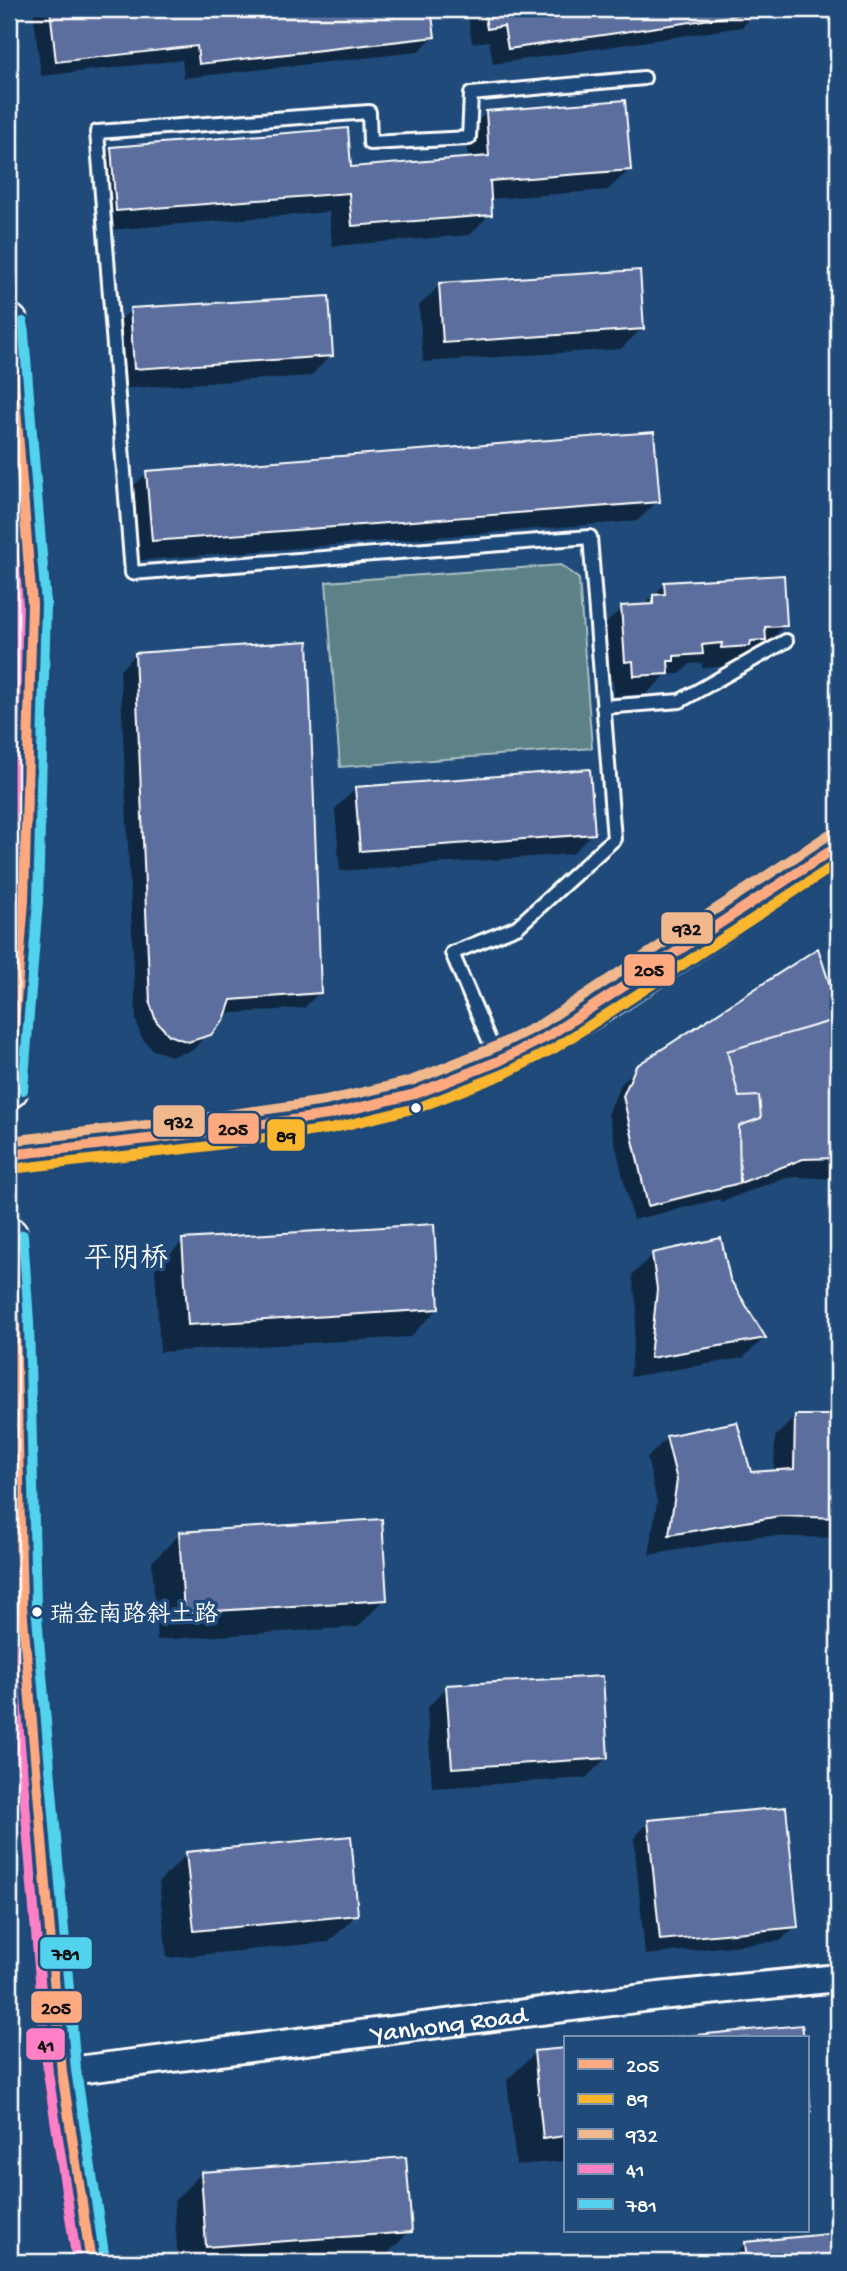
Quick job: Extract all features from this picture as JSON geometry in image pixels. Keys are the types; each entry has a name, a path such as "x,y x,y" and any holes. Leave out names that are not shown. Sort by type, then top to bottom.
{"main road":[{"path":"9,323 32,604 24,901 9,1088"},
{"path":"9,1155 328,1115 415,1094 499,1061 548,1036 838,846"},
{"path":"9,1236 15,1321 22,1606 61,2072 91,2262"}],"street":[{"name":"Yanhong Road","path":"61,2072 660,1996 838,1978"}],"lane":[{"path":"499,1061 452,953 517,927 614,839 590,537 132,573 97,132 369,112 370,143 469,138 471,94 644,78"},
{"path":"603,707 680,701 786,640"}],"green space":[{"path":"561,565 579,579 592,748 340,767 326,582"}],"building":[{"path":"50,9 431,9 435,37 199,64 197,46 56,62"},
{"path":"484,9 759,9 759,12 508,49 504,26 487,29"},
{"path":"625,100 631,170 490,181 492,215 352,226 349,193 116,211 111,147 348,128 351,167 489,156 486,111"},
{"path":"640,270 644,329 443,343 439,283"},
{"path":"329,296 333,356 134,369 130,308"},
{"path":"654,432 660,502 152,541 146,471"},
{"path":"784,575 787,626 765,627 766,640 751,641 750,646 721,648 722,643 702,645 703,654 674,656 674,661 668,661 669,674 634,676 633,661 625,662 621,606 653,604 653,595 665,594 664,582"},
{"path":"308,641 321,993 231,1000 224,1020 211,1035 188,1042 169,1035 156,1021 150,1003 135,653"},
{"path":"590,769 595,834 360,851 355,787"},
{"path":"818,948 838,1011 838,1019 727,1051 739,1097 759,1096 761,1118 739,1126 740,1183 648,1206 623,1096 636,1066"},
{"path":"838,1019 838,1158 803,1159 740,1183 739,1126 761,1118 759,1096 739,1097 727,1051"},
{"path":"434,1224 439,1309 188,1325 182,1239"},
{"path":"721,1238 730,1279 766,1338 650,1358 657,1289 652,1253"},
{"path":"795,1415 838,1415 838,1518 780,1516 669,1535 677,1480 666,1436 737,1422 751,1472 794,1469"},
{"path":"382,1519 387,1600 184,1613 179,1532"},
{"path":"603,1676 608,1758 452,1768 446,1685"},
{"path":"786,1807 798,1927 660,1940 648,1820"},
{"path":"351,1836 358,1915 194,1931 186,1852"},
{"path":"802,2025 804,2036 685,2036"},
{"path":"564,2048 564,2136 543,2139 534,2051"},
{"path":"808,2078 811,2112 808,2112"},
{"path":"406,2157 412,2232 206,2247 201,2172"},
{"path":"838,2233 838,2262 747,2262 745,2242"}],"transit line":[{"name":"781","path":"23,322 46,604 38,901 23,1090"},
{"name":"205","path":"9,323 32,604 24,901 9,1089"},
{"name":"41","path":"9,492 18,604 9,916"},
{"name":"932","path":"9,1141 325,1101 411,1081 493,1048 541,1024 830,834"},
{"name":"205","path":"9,1155 328,1115 415,1094 499,1061 548,1036 838,846"},
{"name":"89","path":"11,1169 330,1129 420,1107 504,1074 555,1048 838,863"},
{"name":"781","path":"23,1235 29,1321 36,1605 76,2070 105,2260"},
{"name":"205","path":"9,1236 15,1321 22,1606 62,2072 91,2262"},
{"name":"41","path":"9,1615 48,2073 77,2262"}],"place":[{"name":"瑞金南路斜土路","path":"37,1612"}],"district":[{"name":"平阴桥","path":"126,1256"}]}
